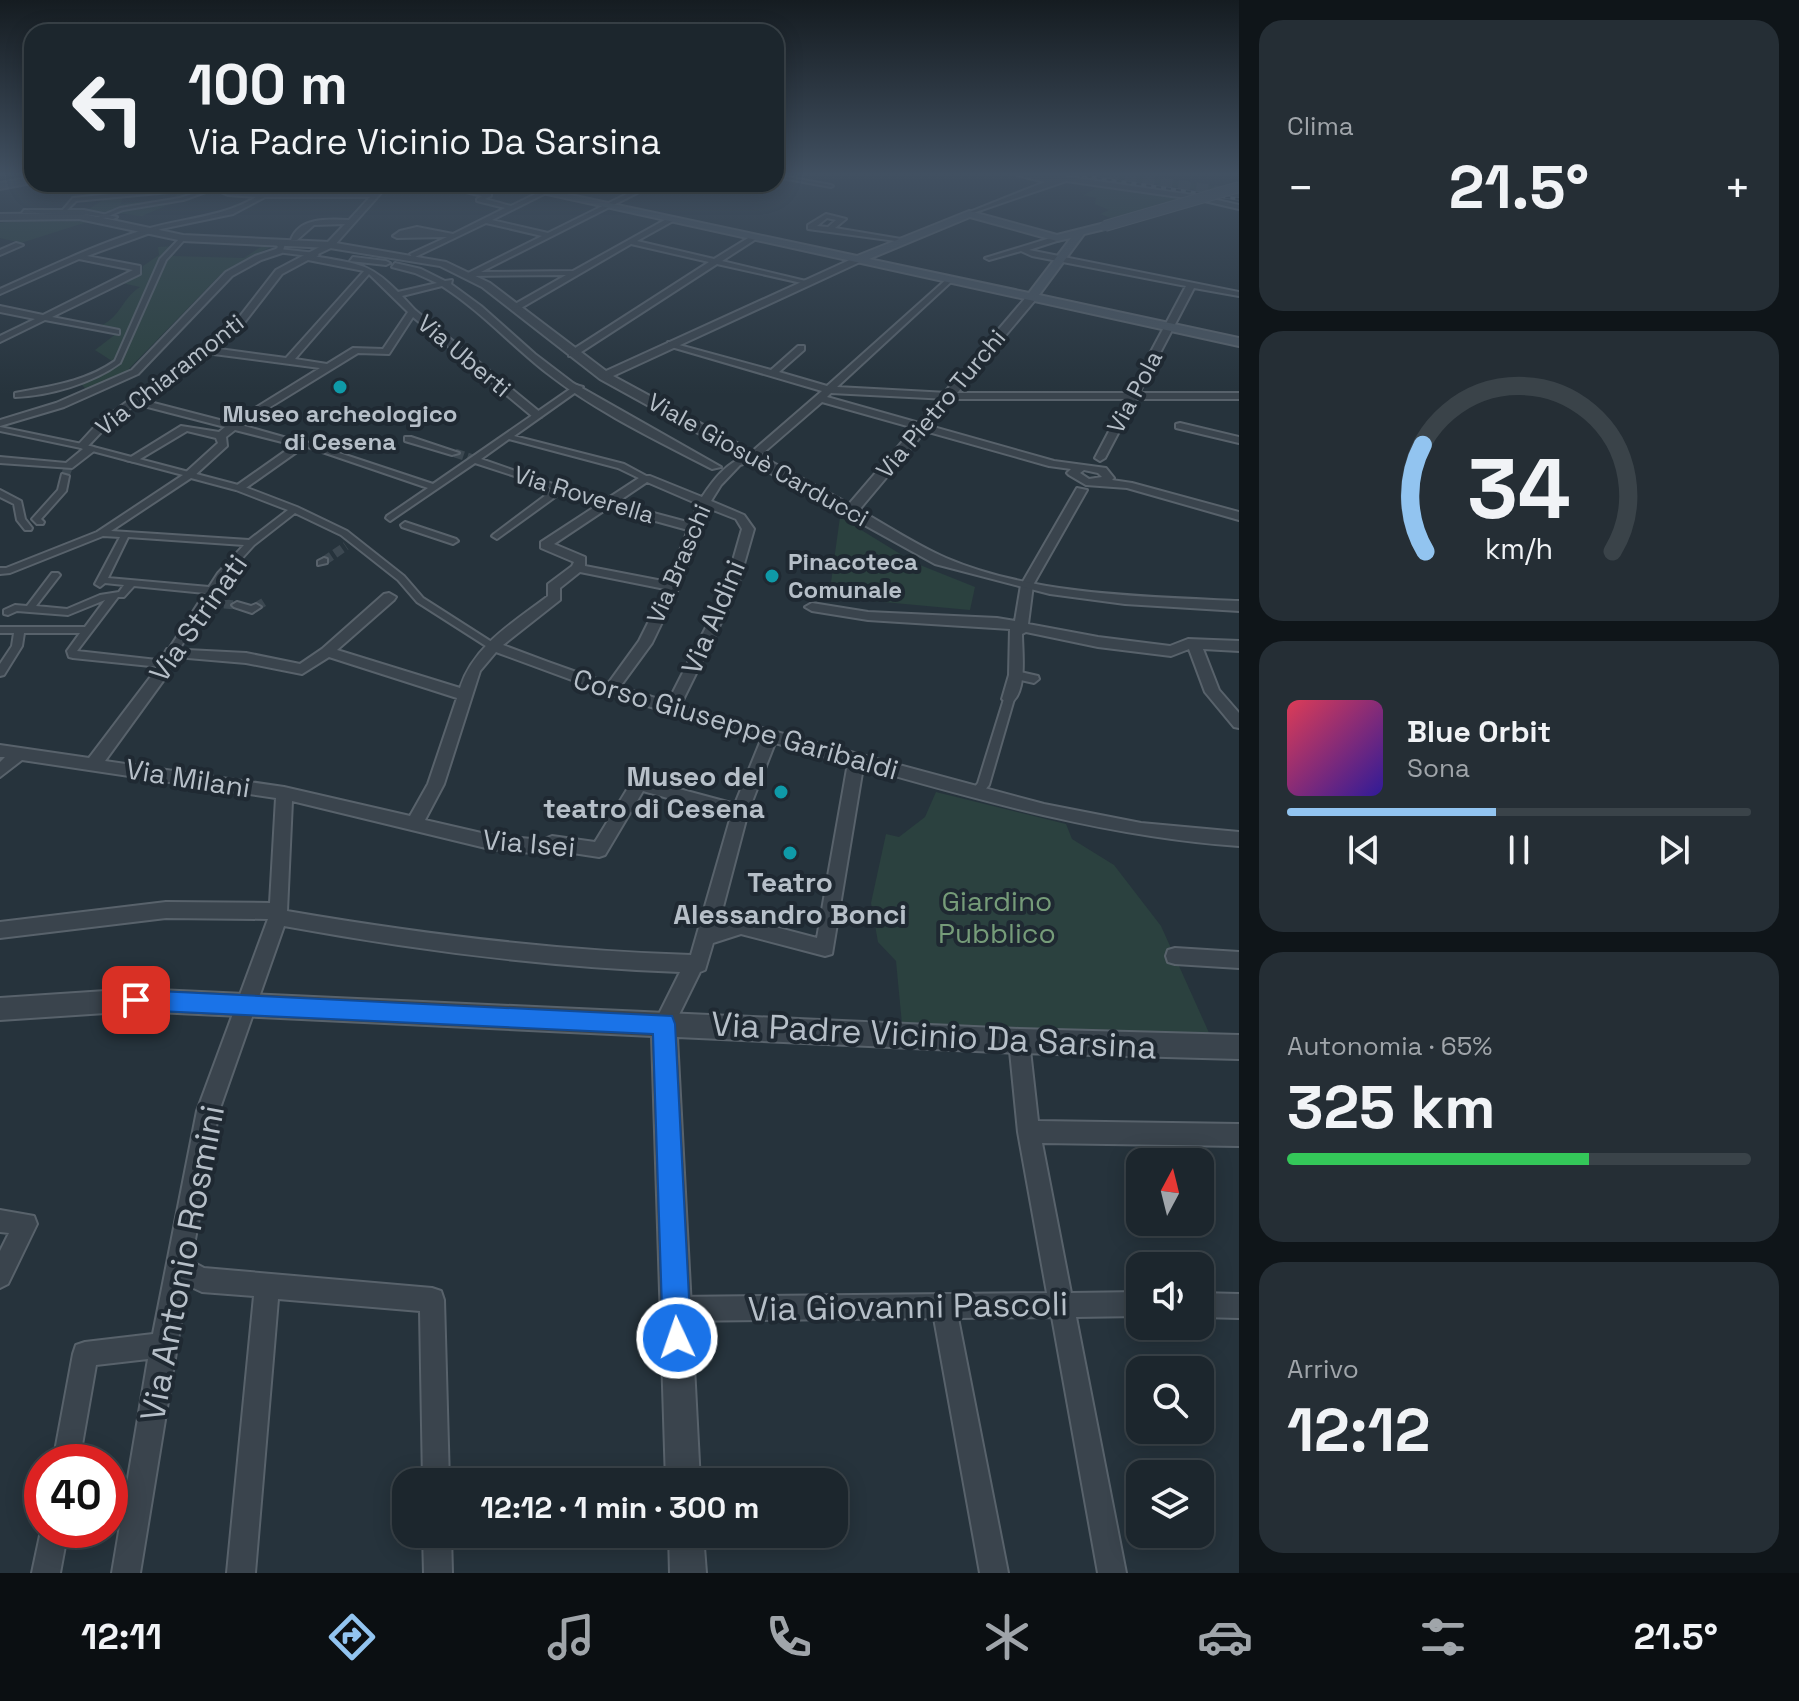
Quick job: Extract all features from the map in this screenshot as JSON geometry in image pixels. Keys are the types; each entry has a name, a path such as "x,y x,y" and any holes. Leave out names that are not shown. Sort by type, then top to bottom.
{"main road":[{"path":"805,248 1239,342"},
{"path":"857,260 884,248"},
{"path":"1032,297 1069,248"}],"street":[{"path":"0,292 100,248"},
{"path":"18,395 76,383 104,373 118,362 163,259 173,248"},
{"path":"0,426 60,405 135,372 229,274 275,248"},
{"path":"283,248 313,257 423,269 446,282 553,373 579,387 602,405 716,467"},
{"name":"Via Chiaramonti","path":"67,470 103,424 237,326 279,272 325,248"},
{"name":"Viale Giosuè Carducci","path":"356,248 413,256 472,275 518,306 572,354 604,376 941,561 1027,585 1178,604 1239,606"},
{"path":"413,256 428,248"},
{"path":"396,295 472,275 523,248"},
{"path":"518,306 618,248"},
{"path":"657,248 806,282"},
{"path":"572,354 735,248"},
{"path":"989,258 1021,248"},
{"path":"1026,248 1032,254 1239,294"},
{"path":"1059,248 1061,260"},
{"path":"0,339 137,272 137,268 78,257"},
{"name":"Via Uberti","path":"313,257 377,275 412,312 537,415"},
{"path":"390,518 579,387 857,260"},
{"path":"287,363 367,272"},
{"path":"472,275 573,273"},
{"name":"Via Braschi","path":"614,686 645,643 673,587 704,503 736,463 751,458 949,279"},
{"name":"Via Pola","path":"1102,474 1131,396 1191,285"},
{"name":"Via Pietro Turchi","path":"851,511 1032,297"},
{"path":"0,309 116,332"},
{"path":"221,436 356,350 386,352 412,312"},
{"path":"671,344 829,390 948,396 1237,398"},
{"path":"773,373 801,348"},
{"path":"205,350 330,367"},
{"path":"820,398 1053,464 1080,475 1102,474 1128,485 1239,516"},
{"path":"135,401 236,424 433,487"},
{"name":"Corso Giuseppe Garibaldi","path":"0,426 239,488 294,509 344,533 420,600 493,646 672,708 976,793 1086,819 1238,841"},
{"path":"1180,426 1239,440"},
{"path":"131,460 185,428 221,436"},
{"path":"2,571 100,534 189,475 223,444 221,436"},
{"path":"414,825 436,784 473,669 493,646 555,597 553,587 578,568 581,560 545,545 646,478 621,466 506,436"},
{"path":"408,439 455,453"},
{"path":"239,488 303,444"},
{"name":"Via Roverella","path":"473,459 559,490 696,528"},
{"path":"0,460 67,470 62,491 36,519 40,522"},
{"path":"1080,475 1102,474"},
{"path":"1021,629 1027,585 1080,475"},
{"name":"Via Aldini","path":"646,478 740,517 748,529 730,592 672,708"},
{"path":"497,536 559,490"},
{"path":"0,493 18,503 21,520 28,528"},
{"name":"Via Strinati","path":"93,765 207,603 210,590 251,543 294,509"},
{"path":"405,525 453,541"},
{"path":"100,534 251,543"},
{"path":"108,597 99,587 125,535"},
{"path":"578,568 673,587"},
{"path":"30,608 55,575"},
{"path":"102,580 210,590"},
{"path":"0,624 15,608 68,612 121,595 131,583"},
{"path":"108,597 85,630 73,655 246,658 302,669 327,652 406,585"},
{"path":"0,599 8,612"},
{"path":"237,605 252,610 262,603"},
{"path":"812,607 868,616 997,622 1021,629 1171,651 1195,645 1239,646"},
{"path":"976,793 983,785 1016,675 1015,632 1021,629"},
{"path":"0,630 85,630"},
{"path":"0,672 17,646 19,631"},
{"path":"1195,645 1212,692 1239,723"},
{"path":"327,652 465,695"},
{"path":"1016,675 1034,679"},
{"path":"0,930 166,910 278,914 405,941 562,960 698,964 740,812 770,736"},
{"name":"Via Milani","path":"0,751 284,793"},
{"path":"0,771 19,754"},
{"path":"705,938 741,926 825,948 856,760"},
{"name":"Via Isei","path":"284,793 490,842 543,847 552,843 599,850 637,787 642,785 740,812"},
{"name":"Via Antonio Rosmini","path":"126,1573 163,1345 208,1111 278,914 284,793"},
{"path":"1175,956 1239,960"},
{"path":"682,1468 664,1024 694,964"},
{"name":"Via Padre Vicinio Da Sarsina","path":"0,1009 136,1000 1019,1041 1239,1047"},
{"path":"1019,1041 1029,1132 1112,1573"},
{"path":"1029,1132 1239,1135"},
{"path":"0,1221 26,1224 0,1276"},
{"path":"178,1267 202,1280 432,1300 436,1468"},
{"path":"241,1573 267,1286"},
{"name":"Via Giovanni Pascoli","path":"675,1309 1126,1304"},
{"path":"1214,1305 1239,1306"},
{"path":"944,1306 994,1573"},
{"path":"69,1444 85,1354 163,1345"},
{"path":"46,1573 51,1548"},
{"path":"437,1548 438,1573"},
{"path":"687,1548 688,1573"}],"green space":[{"path":"158,248 174,248 170,253 173,256 244,258 258,248 267,248 222,273 124,374 89,392 77,380 101,371 112,361 95,350 121,330 102,325 114,317 140,287 122,283 142,273 143,266 159,255"},
{"path":"840,517 915,563 975,587 970,610 829,597"},
{"name":"Giardino Pubblico","path":"936,792 1066,824 1072,839 1114,865 1161,926 1210,1035 902,1024 896,961 878,942 871,903 886,834 899,837 925,817"}],"tunnel":[{"path":"455,453 473,459"},
{"path":"65,476 68,468"},
{"path":"324,561 346,546"},
{"path":"256,607 264,602"},
{"path":"211,603 237,605"}],"place":[{"name":"Museo archeologico di Cesena","path":"340,387"},
{"name":"Pinacoteca Comunale","path":"772,576"},
{"name":"Museo del teatro di Cesena","path":"781,792"},
{"name":"Teatro Alessandro Bonci","path":"790,853"}],"route":[{"path":"136,1000 664,1024 677,1338"}]}
